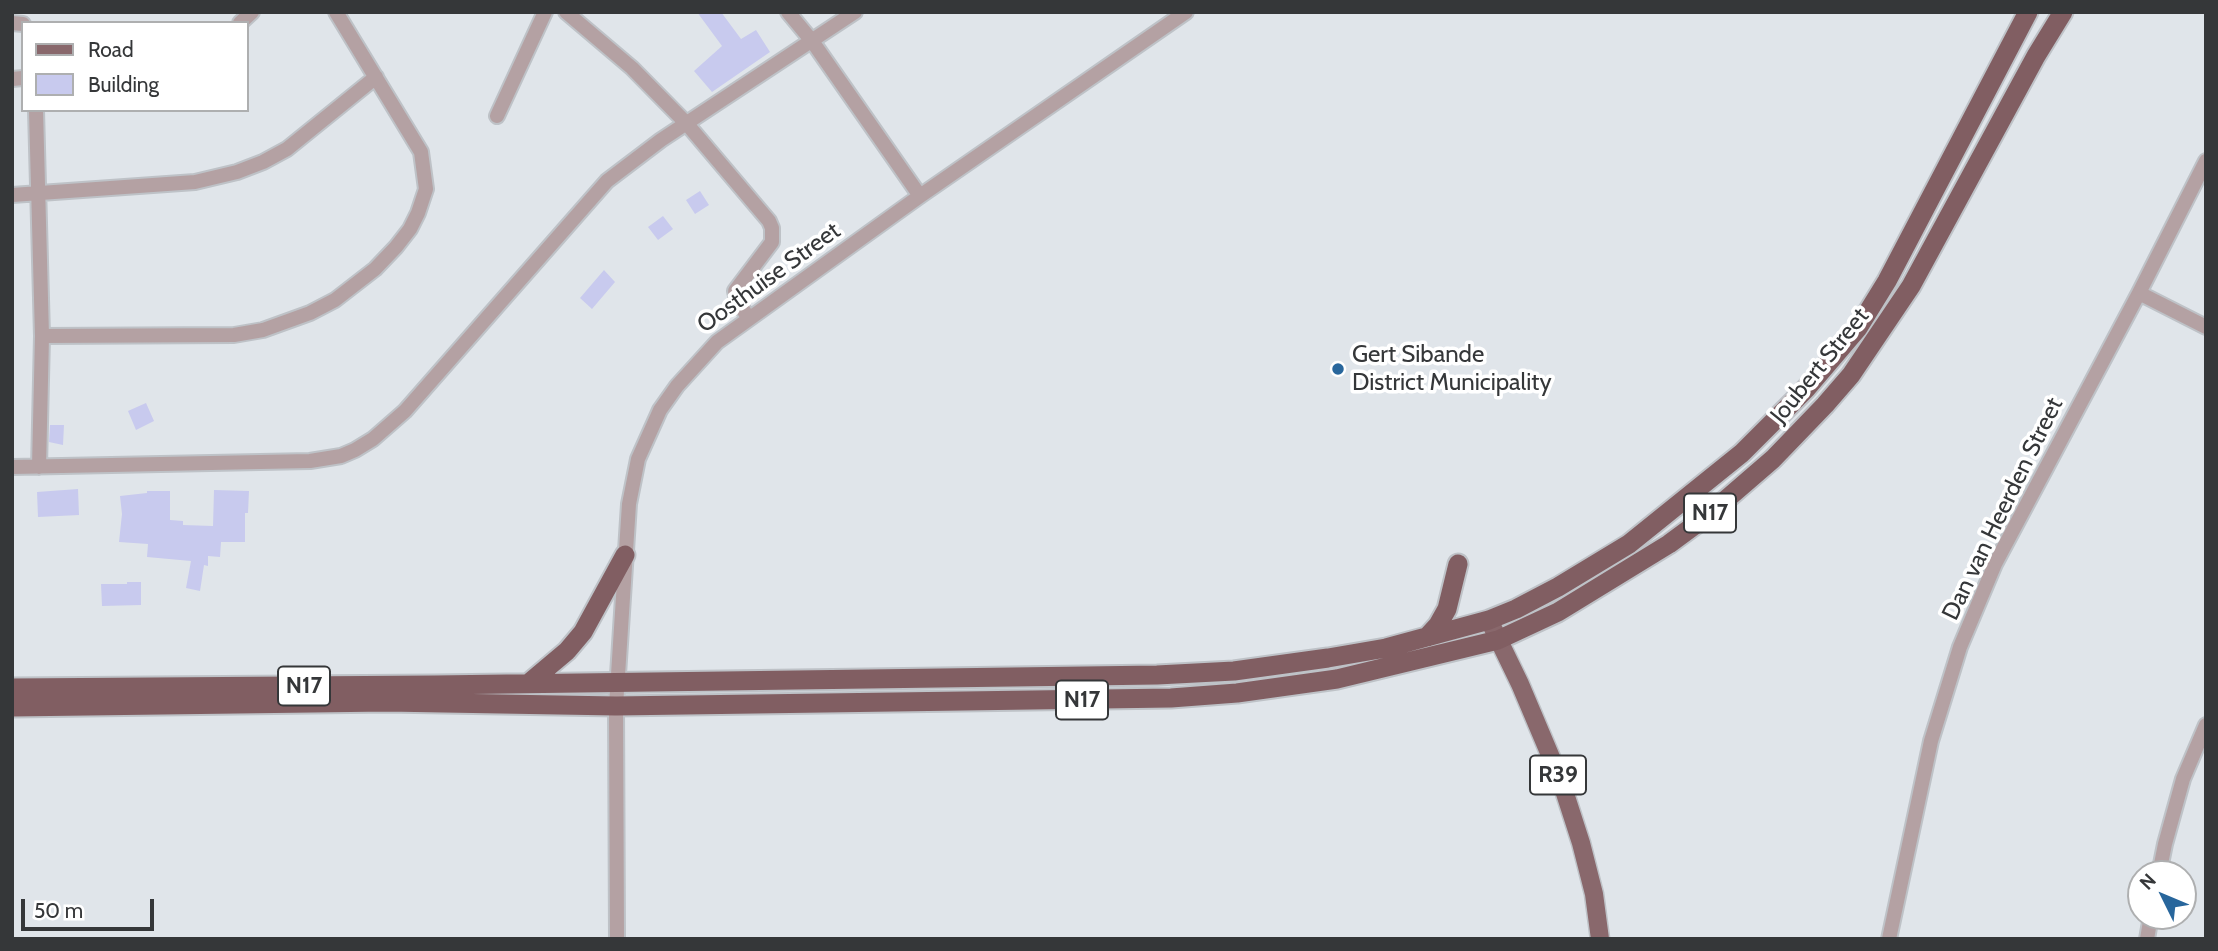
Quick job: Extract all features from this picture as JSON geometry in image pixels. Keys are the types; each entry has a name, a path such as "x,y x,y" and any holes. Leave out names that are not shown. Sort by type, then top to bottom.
{"highway":[{"path":"2015,36 2017,12"},
{"name":"Joubert Street","path":"1489,620 1558,587 1629,544 1742,453 1806,389 1858,328 1887,281 2028,12"},
{"name":"Joubert Street","path":"1499,640 1558,612 1669,544 1707,516 1773,459 1825,405 1851,375 1911,286 2036,56 2063,12"},
{"path":"529,683 567,651 583,632 625,555"},
{"path":"1427,636 1447,609 1458,564"},
{"name":"N17","path":"12,688 1084,677 1234,671 1386,648 1489,620"},
{"name":"N17","path":"12,707 387,702 616,706 984,699 1110,700 1237,693 1362,674 1499,640"}],"main road":[{"name":"R39","path":"1489,620 1561,781 1594,894 1600,939"}],"street":[{"path":"42,336 234,335 263,330 310,313 335,300 376,269 410,229 418,213 426,189 421,152 336,12"},
{"path":"497,116 545,12"},
{"path":"566,12 632,68 687,124 763,212 772,228 772,242 735,287 737,300 749,318"},
{"path":"788,12 812,41 920,196"},
{"path":"12,467 310,461 341,456 355,450 373,439 405,411 607,181 628,163 855,12"},
{"name":"Oosthuise Street","path":"617,939 616,706 629,504 638,459 660,410 698,361 717,342 920,196 1186,12"},
{"path":"12,195 194,182 237,172 287,149 376,77"},
{"path":"36,112 42,336 39,467"},
{"name":"Dan van Heerden Street","path":"1889,939 1931,741 1960,647 1995,564 2206,161"},
{"path":"2139,293 2206,327"},
{"path":"2162,860 2183,779 2206,725"}],"building":[{"path":"697,12 721,12 741,39 756,30 770,52 712,92 694,71 722,46"},
{"path":"700,191 709,205 695,214 686,200"},
{"path":"663,216 673,229 658,240 648,227"},
{"path":"604,270 615,282 592,309 580,298"},
{"path":"146,403 154,421 136,430 128,411"},
{"path":"50,425 64,425 63,445 49,442"},
{"path":"78,489 79,515 38,517 37,492"},
{"path":"214,490 249,491 248,513 245,513 245,542 221,542 220,557 208,556 208,566 204,565 200,591 186,588 191,561 147,557 148,544 119,542 122,514 120,496 147,491 170,491 170,520 183,521 183,525 213,526"},
{"path":"141,582 141,605 102,606 101,584"}],"place":[{"name":"Gert Sibande District Municipality","path":"1338,369"}]}
